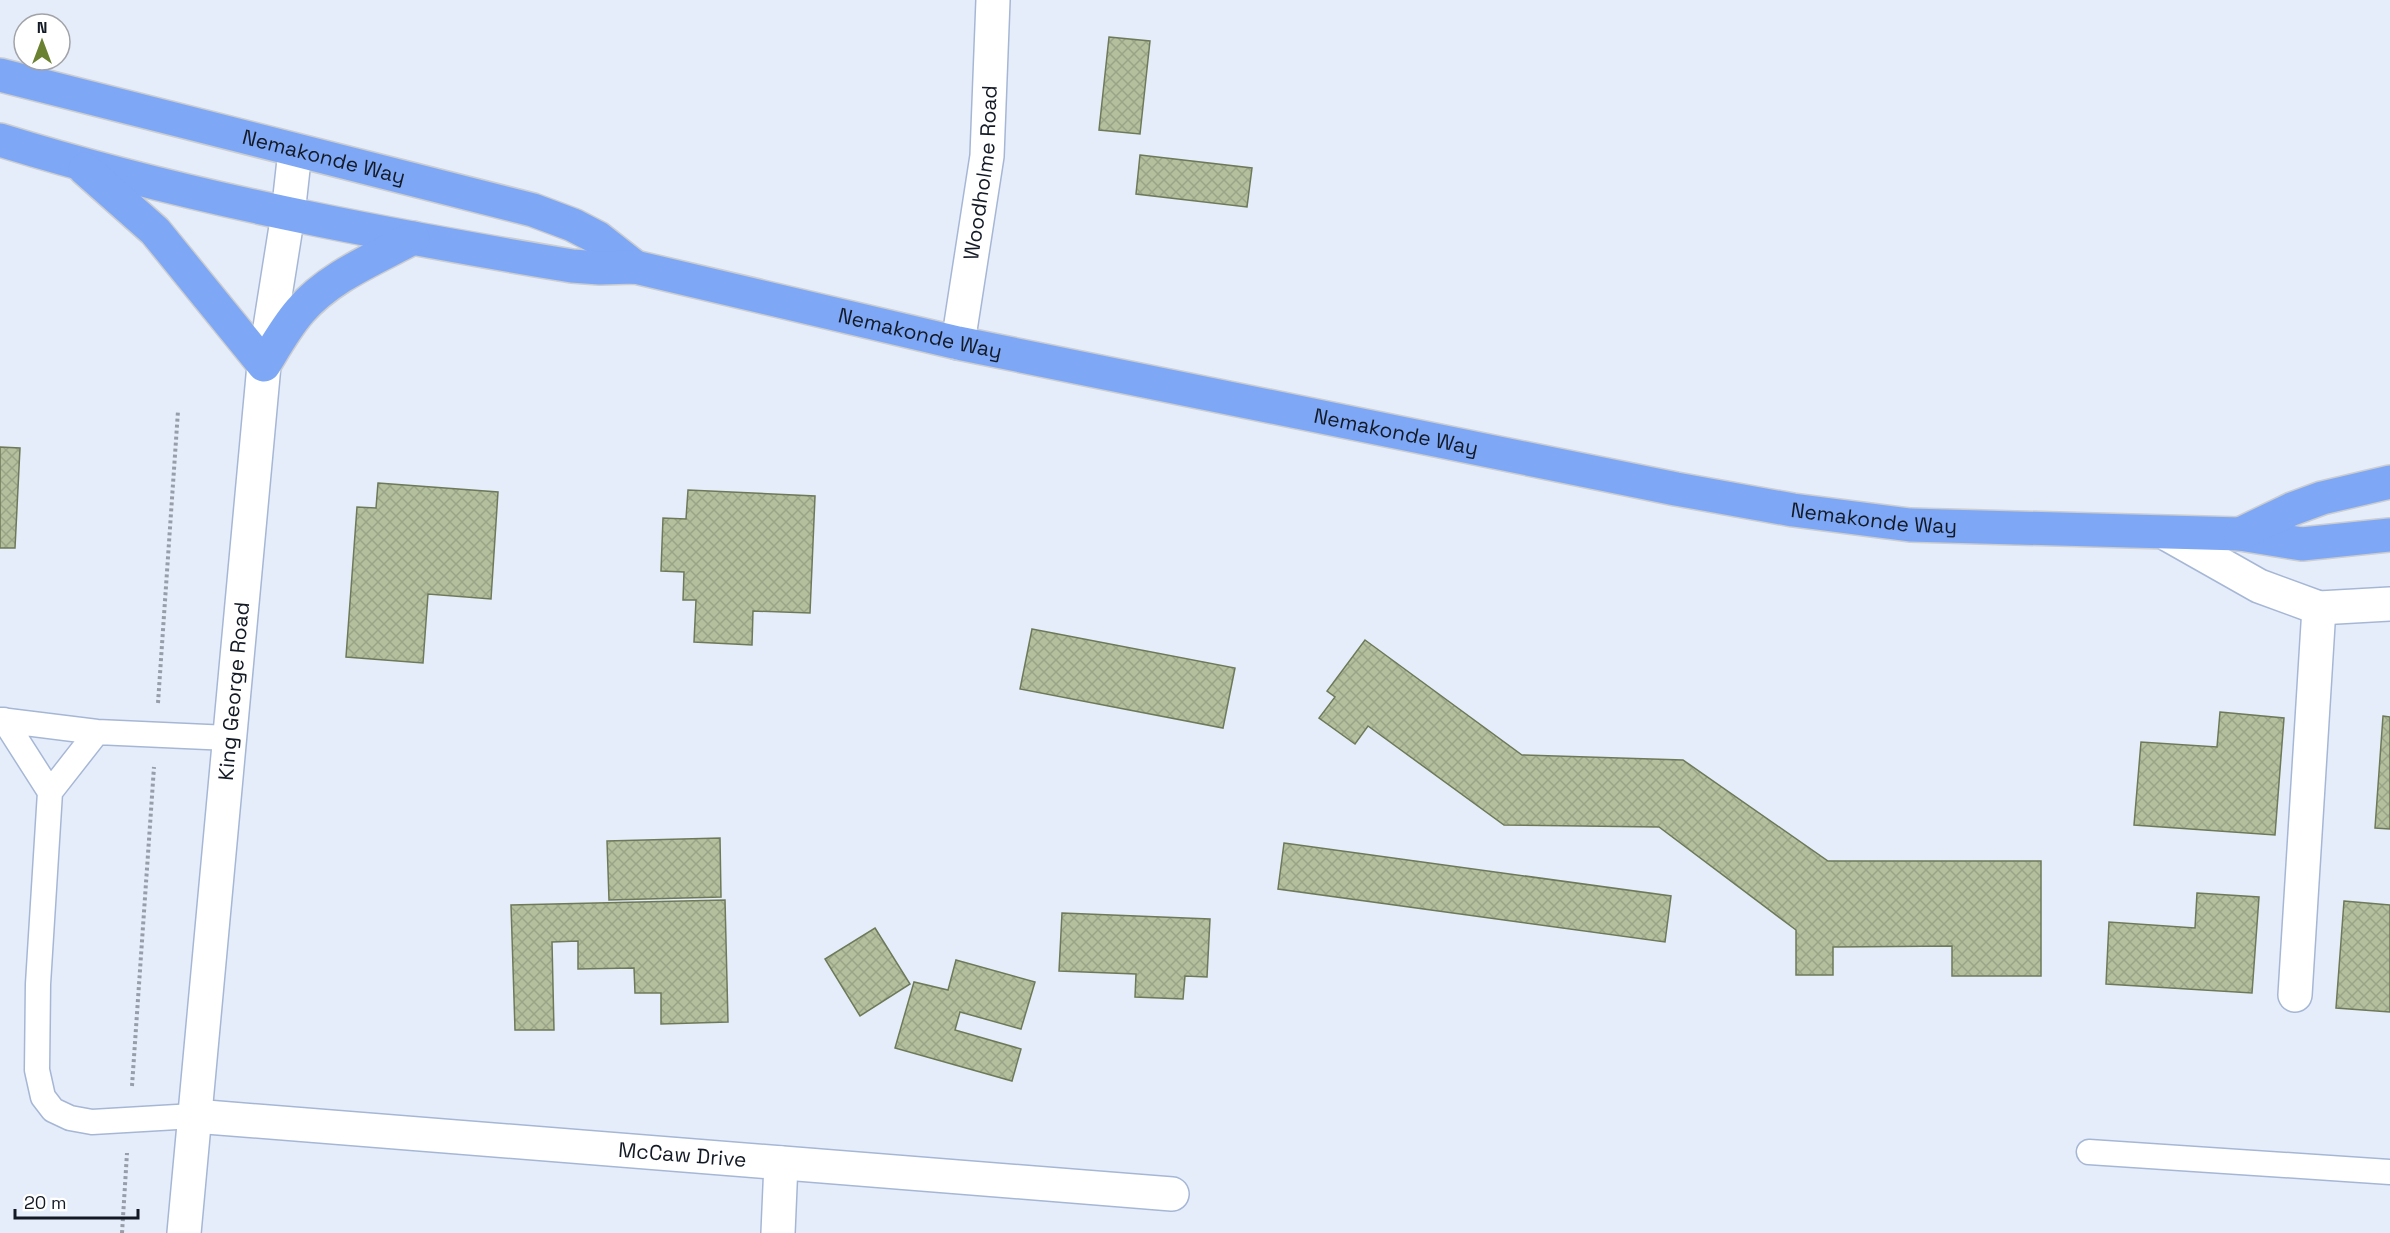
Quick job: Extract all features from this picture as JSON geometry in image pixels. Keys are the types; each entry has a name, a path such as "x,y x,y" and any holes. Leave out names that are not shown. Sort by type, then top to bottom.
{"highway":[{"name":"Nemakonde Way","path":"0,75 533,210 573,225 598,238 635,267"},
{"name":"Nemakonde Way","path":"0,140 81,165 288,214 572,266 635,267 958,343 1676,489 1793,510 1910,525 2166,534 2240,534 2302,544 2390,535"},
{"path":"81,165 155,231 264,365 300,311 328,286 354,269 413,238"},
{"name":"Nemakonde Way","path":"2240,534 2292,509 2322,498 2390,482"}],"street":[{"name":"Woodholme Road","path":"958,343 987,156 993,0"},
{"name":"King George Road","path":"184,1233 264,365 288,214 295,151"},
{"name":"Nemakonde Way","path":"2166,534 2259,586 2319,608 2390,604"},
{"path":"2295,995 2319,608"},
{"name":"McCaw Drive","path":"194,1116 1172,1194"},
{"path":"778,1233 781,1163"}],"lane":[{"path":"2,720 97,732 229,738"},
{"path":"2,720 50,792"},
{"path":"97,732 50,792 38,984 37,1070 43,1097 53,1110 70,1118 92,1122 194,1116"},
{"path":"2089,1152 2390,1172"}],"path":[{"path":"122,1233 178,411"}],"building":[{"path":"1109,37 1150,41 1140,134 1099,130"},
{"path":"1140,155 1252,168 1247,207 1136,194"},
{"path":"0,447 20,448 15,548 0,548"},
{"path":"378,483 498,492 491,599 428,594 423,663 346,657 357,507 376,508"},
{"path":"688,490 815,496 810,613 753,611 752,645 694,642 696,600 683,600 684,572 661,571 663,518 686,519"},
{"path":"1032,629 1235,668 1223,728 1020,689"},
{"path":"1365,640 1522,755 1683,760 1828,861 2041,861 2041,976 1952,976 1952,946 1833,947 1833,975 1796,975 1796,930 1659,827 1504,825 1368,726 1355,744 1319,718 1335,697 1327,691"},
{"path":"2220,712 2284,718 2275,835 2134,825 2141,742 2217,747"},
{"path":"2383,716 2390,717 2390,829 2375,828"},
{"path":"720,838 721,897 609,900 607,841"},
{"path":"1284,843 1671,896 1665,942 1278,889"},
{"path":"2197,893 2259,897 2252,993 2106,984 2109,922 2195,928"},
{"path":"725,900 728,1022 661,1024 661,993 635,993 634,968 578,969 578,941 552,942 554,1030 515,1030 511,905"},
{"path":"2344,901 2390,905 2390,1012 2336,1008"},
{"path":"1062,913 1210,919 1207,977 1185,976 1183,999 1135,997 1136,974 1059,971"},
{"path":"875,928 910,984 860,1016 825,959"},
{"path":"956,960 1035,982 1021,1029 960,1012 955,1030 1021,1049 1012,1081 895,1048 914,982 948,990"}]}
